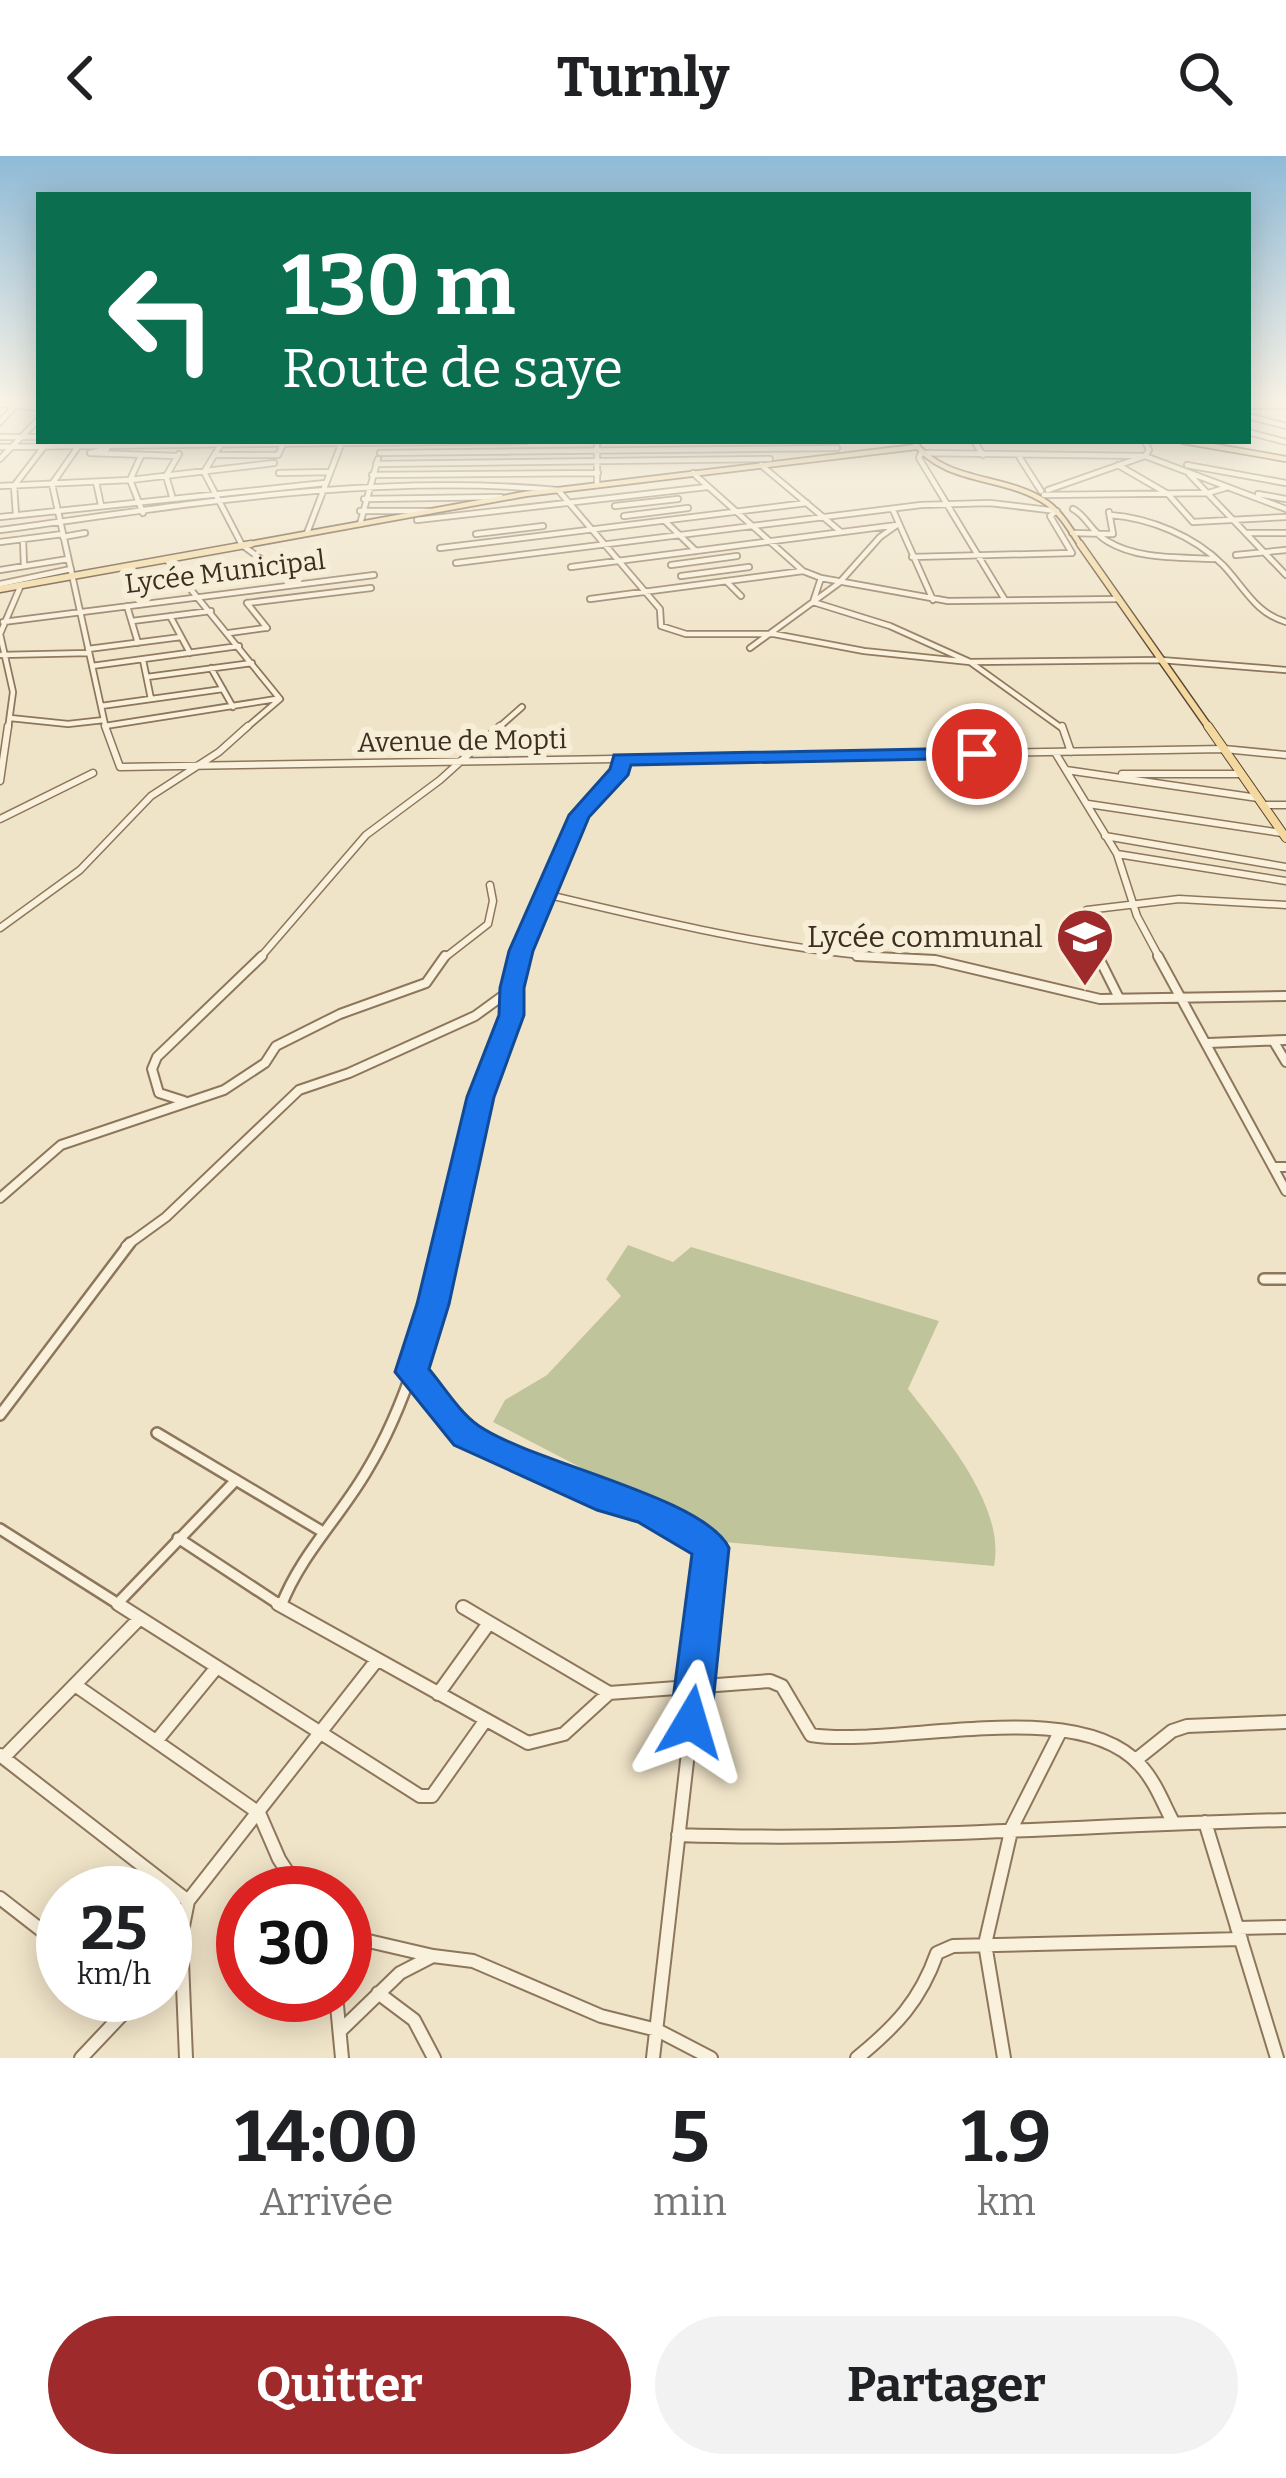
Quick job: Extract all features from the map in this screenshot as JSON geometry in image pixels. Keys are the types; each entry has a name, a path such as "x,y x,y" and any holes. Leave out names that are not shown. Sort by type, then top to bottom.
{"main road":[{"path":"0,586 573,488"},
{"path":"1014,488 1044,493 1284,836"}],"street":[{"path":"14,488 16,515"},
{"name":"Avenue de Mopti","path":"53,488 105,723 120,767 1224,749 1286,755"},
{"path":"97,488 101,505"},
{"path":"133,488 143,512"},
{"path":"170,488 172,496"},
{"path":"0,517 249,488"},
{"path":"286,488 290,495"},
{"path":"307,533 323,488"},
{"path":"0,530 359,488"},
{"path":"360,524 368,488"},
{"path":"443,508 448,488"},
{"path":"524,488 525,494"},
{"path":"542,488 558,490 605,544 661,609 662,626 686,634 774,634 864,651 970,662 1161,660 1286,670"},
{"path":"417,520 701,488"},
{"path":"709,488 802,571 821,578 933,599 1119,599"},
{"path":"789,488 841,532"},
{"path":"935,488 1005,600"},
{"path":"1040,488 1044,493"},
{"path":"1044,493 1058,488"},
{"path":"1157,488 1193,522 1286,513"},
{"path":"1203,488 1284,570"},
{"path":"1234,488 1286,513"},
{"path":"1044,493 1237,489 1286,499"},
{"path":"211,490 242,545 262,560"},
{"path":"670,491 697,517"},
{"path":"364,500 508,497"},
{"path":"608,498 632,524"},
{"path":"615,506 678,499"},
{"path":"487,501 495,512"},
{"path":"440,548 807,503"},
{"path":"456,563 893,510 1037,505 1057,511"},
{"path":"624,516 688,508"},
{"path":"1073,509 1082,513 1095,536 1115,550 1216,560"},
{"path":"893,510 933,599"},
{"path":"360,511 431,511"},
{"path":"913,557 1072,553 1050,517 1057,511"},
{"path":"1072,533 1113,534 1109,513 1156,526 1216,560 1268,617 1286,622"},
{"path":"665,520 696,551"},
{"path":"572,567 897,525"},
{"path":"750,648 813,602 866,557 873,539 897,525"},
{"path":"0,542 85,533"},
{"path":"1247,533 1286,533"},
{"path":"23,539 24,566"},
{"path":"728,547 759,577"},
{"path":"1236,555 1286,550"},
{"path":"662,555 691,586"},
{"path":"671,565 737,556"},
{"path":"0,570 68,559"},
{"path":"166,559 280,699"},
{"path":"681,576 749,567"},
{"path":"590,599 802,571"},
{"name":"Lycée Municipal","path":"2,625 374,575"},
{"path":"0,586 46,578"},
{"path":"813,602 821,578"},
{"path":"726,581 741,596"},
{"path":"0,782 13,692 2,658 2,625 21,585"},
{"path":"248,603 371,588"},
{"path":"229,633 266,628 239,592"},
{"path":"813,602 890,626 970,662 1062,726 1071,752"},
{"path":"127,606 138,643"},
{"path":"132,621 211,610"},
{"path":"170,616 190,653"},
{"path":"2,658 182,637"},
{"path":"92,667 240,646"},
{"path":"143,659 151,699"},
{"path":"146,676 253,663"},
{"path":"211,668 233,707"},
{"path":"101,706 224,689"},
{"path":"10,718 105,723 280,699"},
{"path":"0,928 80,870 151,796 197,767 280,699"},
{"path":"187,1102 159,1094 152,1070 157,1057 244,976 366,836 462,762 522,707"},
{"path":"1055,752 1117,854 1137,916 1286,1191"},
{"path":"1122,752 1138,774"},
{"path":"281,1606 290,1582 368,1470 412,1372 433,1304 480,1097 512,1015 512,988 545,894 580,815 620,771 621,759"},
{"path":"1066,770 1286,805"},
{"path":"0,819 93,773"},
{"path":"1096,775 1240,774"},
{"path":"1086,804 1284,836"},
{"path":"1105,836 1286,867"},
{"path":"1117,854 1286,881"},
{"path":"0,1198 61,1145 243,1079 265,1063 276,1046 340,1014 426,983 446,954 488,924 493,902 490,885"},
{"path":"545,894 733,939 828,954 935,960 1083,995 1286,996"},
{"path":"1119,998 1088,937 1087,910 1135,901 1286,905"},
{"path":"0,1415 69,1329 127,1245 166,1217 268,1114 298,1090 349,1073 475,1016 512,988"},
{"path":"1208,1043 1286,1040"},
{"path":"1273,1041 1286,1062"},
{"path":"1274,1167 1286,1167"},
{"path":"1264,1279 1286,1279"},
{"path":"412,1372 466,1435 610,1499 646,1509 690,1530 711,1548 652,2058"},
{"path":"158,1433 323,1532"},
{"path":"118,1603 236,1480"},
{"path":"0,1528 428,1798 485,1720"},
{"path":"178,1538 281,1606 528,1743 543,1743 579,1728 609,1694"},
{"path":"463,1607 609,1694 770,1681 782,1686 811,1735 836,1740 966,1727 1060,1733 1099,1743 1136,1760 1173,1822"},
{"path":"140,1618 2,1756 143,1866"},
{"path":"438,1694 489,1623"},
{"path":"192,1896 376,1660"},
{"path":"158,1738 217,1667"},
{"path":"75,1684 259,1813 284,1866"},
{"path":"1136,1760 1172,1731 1187,1726 1286,1722"},
{"path":"1004,2058 985,1944 1012,1826 1060,1733"},
{"path":"678,1834 799,1839 1012,1826 1286,1820"},
{"path":"1205,1822 1280,2058"},
{"path":"0,1898 36,1926"},
{"path":"857,2058 900,2023 924,1990 937,1953 953,1946 1239,1934 1286,1927"},
{"path":"372,1942 472,1961 601,2016 657,2030 711,2058"},
{"path":"340,2031 400,1973 433,1956"},
{"path":"379,1993 414,2020 434,2058"},
{"path":"81,2058 112,2022"},
{"path":"185,2022 186,2058"},
{"path":"339,2022 342,2058"}],"green space":[{"path":"628,1245 673,1262 691,1247 939,1321 908,1389 954,1449 981,1495 991,1519 994,1566 724,1542 493,1422 505,1400 547,1375 621,1296 606,1279"}],"place":[{"name":"Lycée communal","path":"1085,988"}],"route":[{"path":"691,1722 711,1548 690,1530 646,1509 610,1499 466,1435 412,1372 433,1304 480,1097 512,1015 512,988 521,951 580,815 620,771 621,759 977,754"}]}
